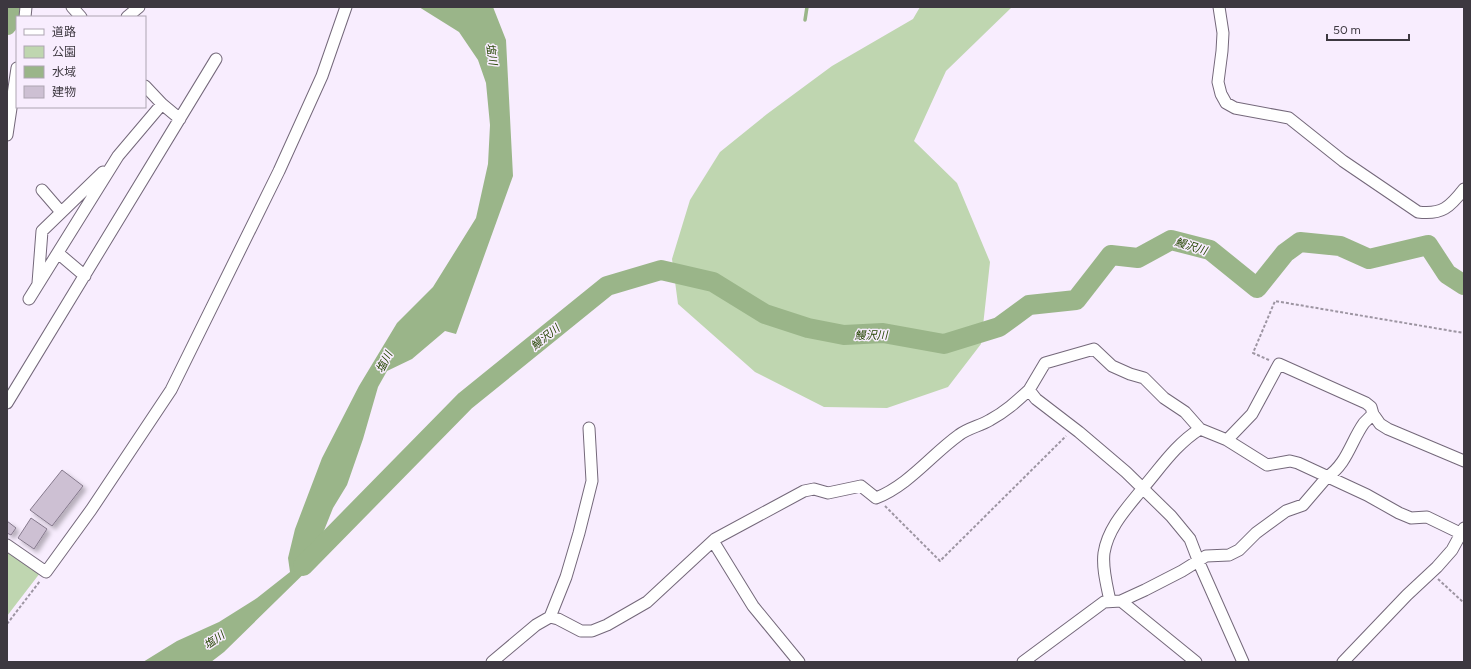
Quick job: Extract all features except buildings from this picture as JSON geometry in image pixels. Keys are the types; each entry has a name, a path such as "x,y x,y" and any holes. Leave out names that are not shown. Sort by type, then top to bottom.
{"street":[{"path":"72,7 80,16"},
{"path":"129,16 139,7"},
{"path":"7,545 46,572 99,499 171,390 279,171 322,76 346,7"},
{"path":"1219,7 1223,33 1218,82 1221,94 1226,103 1235,108 1289,118 1344,161 1418,212 1427,213 1440,211 1452,205 1464,189"},
{"path":"7,403 216,60"},
{"path":"7,135 16,75"},
{"path":"146,87 162,104 180,119"},
{"path":"38,284 42,232 116,159 162,104"},
{"path":"29,299 116,159"},
{"path":"42,190 61,212"},
{"path":"58,253 84,276"},
{"path":"492,662 536,625 550,617 558,618 581,631 592,631 607,625 647,602 714,541 804,491 814,489 828,493 861,486 876,498 888,493 927,463 960,434 1010,408 1029,390 1045,362 1094,349 1112,366 1144,378 1164,398 1185,412 1200,429 1228,440 1267,465 1290,461 1298,463 1367,495 1411,518 1427,517 1462,530 1452,550 1343,662"},
{"path":"1228,440 1252,414 1280,364 1366,403 1371,408 1380,424 1388,429 1464,461"},
{"path":"1029,390 1036,398 1126,472 1171,516 1190,539 1243,662"},
{"path":"1023,662 1104,602 1121,601 1145,590 1206,556 1229,555 1239,550 1256,533 1286,511 1303,505 1344,460 1364,424 1373,414"},
{"path":"550,617 566,577 590,492 592,480 589,428"},
{"path":"1110,601 1104,572 1104,553 1115,524 1173,451 1187,437 1200,429"},
{"path":"714,541 753,606 799,662"},
{"path":"1121,601 1196,662"}],"path":[{"path":"1280,364 1254,353 1274,301 1464,333"},
{"path":"876,498 940,561 1074,428"},
{"path":"7,624 46,572"},
{"path":"1431,572 1464,602"}],"green space":[{"path":"920,7 1012,7 946,71 914,141 957,183 990,262 981,344 948,387 887,408 824,407 755,372 678,304 672,259 690,200 720,152 767,114 832,66 913,19"},
{"path":"7,550 40,573 7,616"}],"water":[{"name":"塩川","path":"419,7 493,7 506,40 513,176 456,334 445,331 412,359 387,371 378,387 363,439 347,485 333,508 321,538 322,556 224,652 211,662 143,662 177,641 219,622 257,598 290,572 288,558 295,529 322,458 359,386 397,323 433,287 476,218 488,164 490,125 486,83 478,60 459,32"}],"waterway":[{"path":"7,25 10,7"},
{"path":"805,20 807,7"},
{"name":"鰻沢川","path":"303,566 465,401 607,286 661,270 713,282 765,314 808,328 844,335 883,333 944,344 999,327 1029,305 1076,300 1111,255 1138,258 1171,240 1210,250 1257,288 1285,253 1300,242 1340,246 1369,259 1428,245 1447,274 1464,285"}]}
